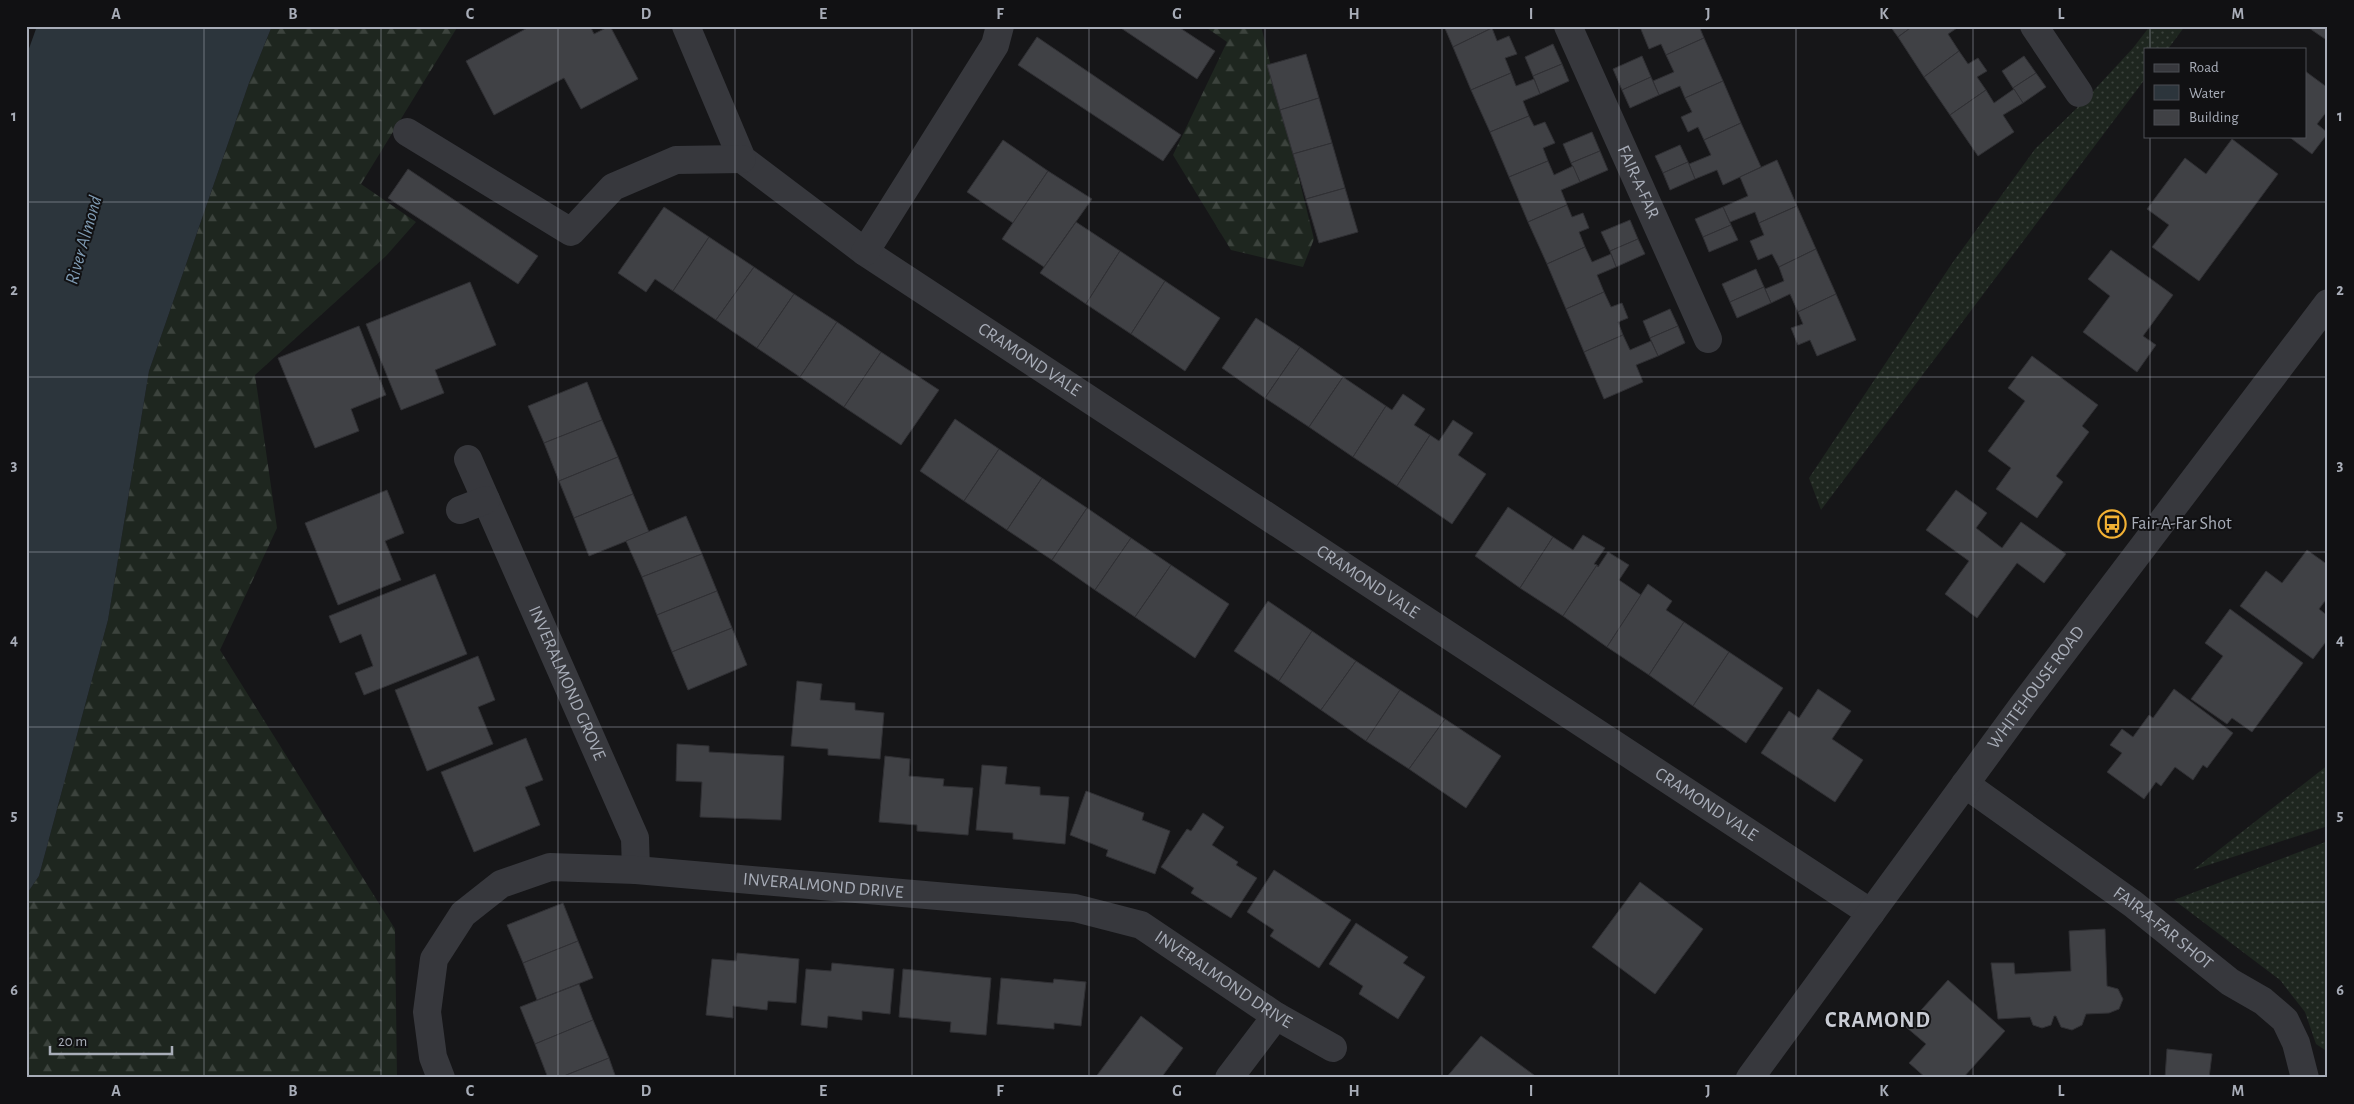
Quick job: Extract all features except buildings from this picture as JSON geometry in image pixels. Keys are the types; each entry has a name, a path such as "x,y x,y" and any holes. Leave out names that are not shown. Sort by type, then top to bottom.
{"street":[{"path":"408,132 571,232 613,187 676,160 742,159 686,26"},
{"path":"865,252 996,45 1000,26"},
{"name":"FAIR-A-FAR","path":"1568,26 1708,339"},
{"path":"2034,26 2079,93"},
{"name":"CRAMOND VALE","path":"742,159 865,252 1870,913"},
{"name":"WHITEHOUSE ROAD","path":"1750,1078 1965,784 2328,303"},
{"name":"INVERALMOND GROVE","path":"468,459 635,838 636,870"},
{"path":"460,510 486,500"},
{"name":"FAIR-A-FAR SHOT","path":"1965,784 2133,904 2230,982 2263,1001 2284,1020 2296,1043 2305,1078"},
{"name":"INVERALMOND DRIVE","path":"441,1078 433,1056 427,1012 434,958 463,914 501,884 550,867 636,870 1075,908 1141,924 1276,1016 1333,1048"},
{"path":"1230,1078 1276,1016"}],"green space":[{"path":"272,26 458,26 361,184 416,222 386,256 255,375 277,528 220,650 395,929 397,1078 26,1078 26,895 39,876 108,620 149,371 249,83"},
{"path":"1204,26 1261,26 1314,239 1303,267 1231,250 1173,155 1227,42"},
{"path":"2150,26 2185,26 2169,48 2144,48 2144,80 1821,510 1809,478 1953,262 2035,149 2084,101 2133,48"},
{"path":"2328,765 2328,826 2193,870"},
{"path":"2328,841 2328,1052 2316,1044 2305,1012 2280,980 2174,900"}],"water":[{"name":"River Almond","path":"37,26 272,26 249,83 149,371 108,620 39,876 26,895 26,57"}],"place":[{"name":"Fair-A-Far Shot","path":"2112,524"}],"district":[{"name":"CRAMOND","path":"1878,1020"}]}
